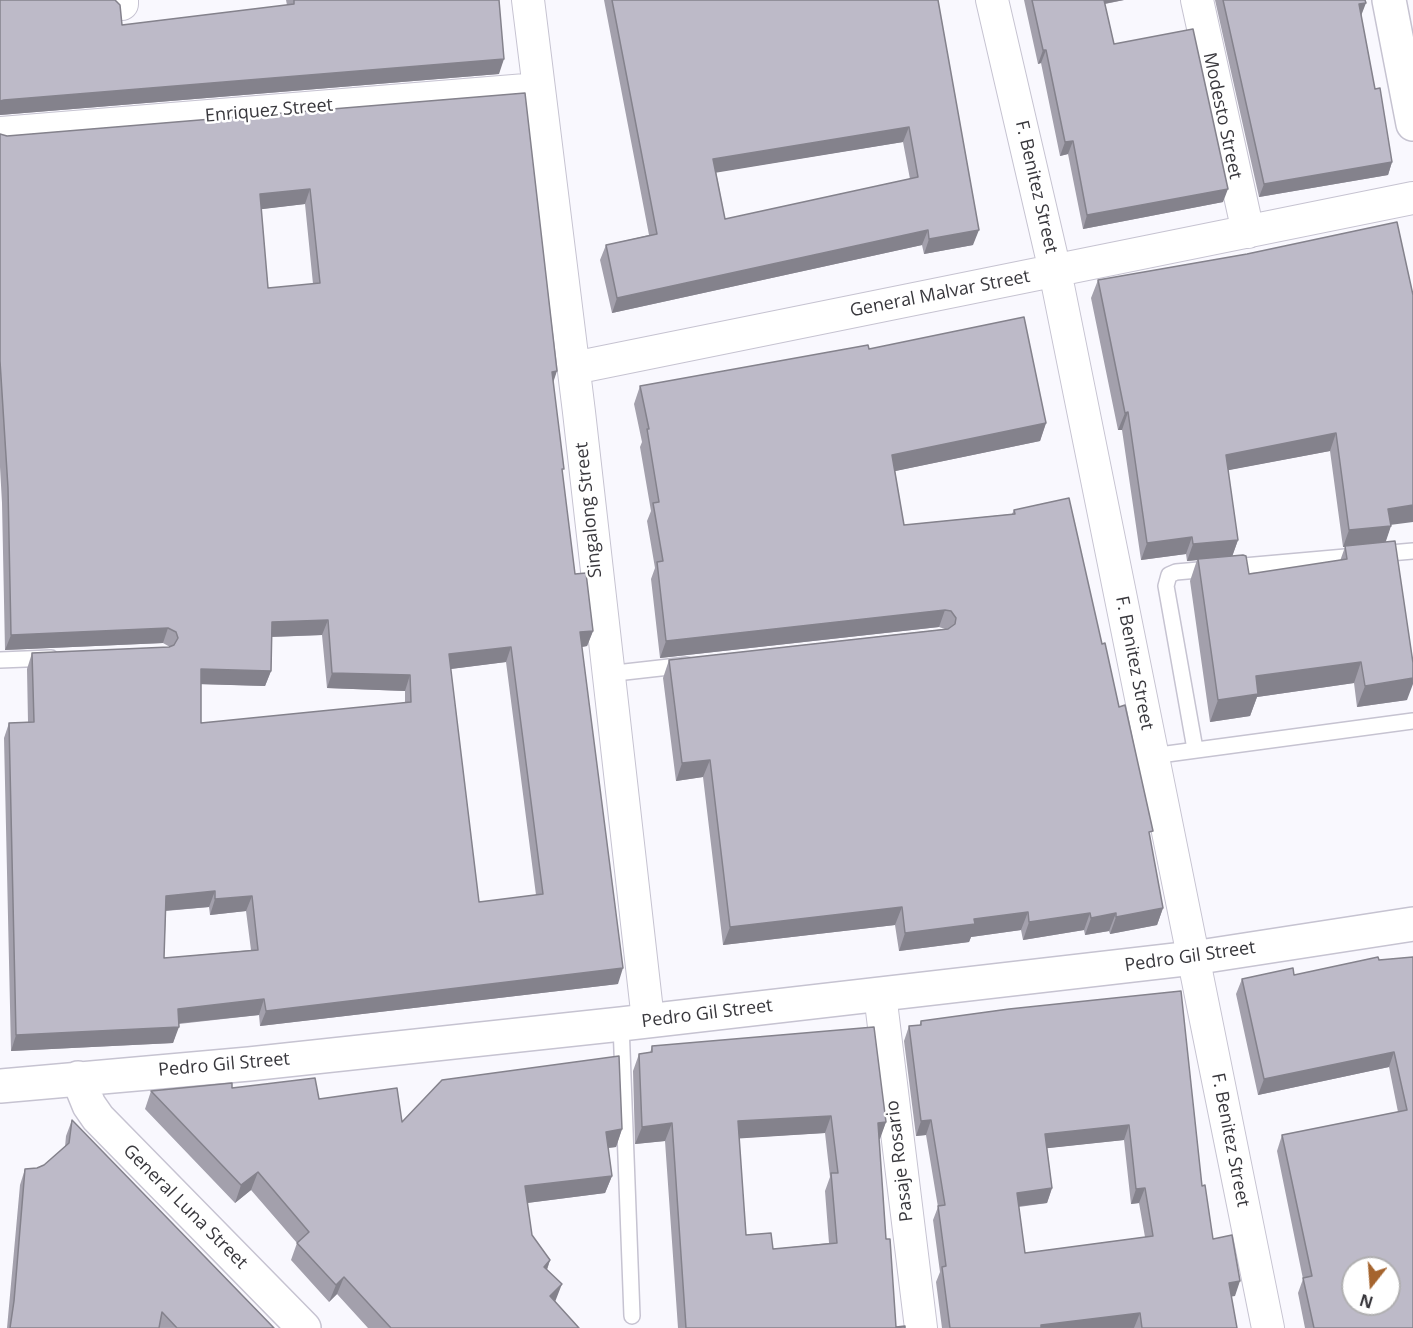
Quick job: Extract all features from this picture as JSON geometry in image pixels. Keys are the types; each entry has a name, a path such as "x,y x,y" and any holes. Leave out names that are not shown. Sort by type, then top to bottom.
{"main road":[{"path":"1389,0 1413,124"},
{"name":"Pedro Gil Street","path":"0,1086 249,1064 880,994 1193,958 1413,924"},
{"name":"General Luna Street","path":"78,1078 89,1105 98,1118 304,1328"}],"street":[{"name":"Singalong Street","path":"528,0 574,368 607,674 634,1022"},
{"name":"F. Benitez Street","path":"992,0 1055,271 1268,1328"},
{"name":"Modesto Street","path":"1197,0 1248,232"},
{"name":"Enriquez Street","path":"0,134 538,89"},
{"name":"General Malvar Street","path":"574,368 1413,198"},
{"name":"Pasaje Rosario","path":"880,994 921,1328"}],"lane":[{"path":"1195,749 1166,586 1169,575 1176,572 1413,551"},
{"path":"0,660 62,658"},
{"path":"607,674 702,663"},
{"path":"1152,756 1413,721"},
{"path":"632,1316 634,1022"}],"building":[{"path":"0,0 115,0 120,5 122,25 294,4 294,0 499,0 504,59 0,101"},
{"path":"612,0 938,0 979,230 929,239 928,230 617,298 606,245 657,234","holes":["909,127 918,177 725,219 713,159"]},
{"path":"1032,0 1104,0 1114,44 1193,29 1228,189 1087,215 1073,141 1065,142 1046,50 1043,50"},
{"path":"1223,0 1365,0 1366,3 1359,4 1375,89 1380,88 1392,162 1264,184"},
{"path":"525,93 557,371 552,372 575,574 586,573 593,631 580,632 623,968 266,1011 264,999 178,1009 179,1027 16,1035 9,723 34,722 32,653 169,647 174,645 178,638 176,632 168,628 11,635 8,488 0,361 0,134 7,136","holes":["310,189 320,283 268,288 260,194","328,620 332,673 410,675 411,702 201,723 201,669 271,671 272,622","511,647 543,894 479,902 449,654","215,891 215,899 252,896 258,950 164,958 166,896"]},
{"path":"1397,222 1413,295 1413,505 1388,509 1391,526 1349,530 1336,433 1226,455 1238,540 1193,544 1192,537 1147,543 1128,412 1125,413 1098,280 1247,254"},
{"path":"1024,317 1046,423 892,455 904,525 1015,514 1014,510 1069,498 1102,644 1105,643 1119,707 1125,705 1153,831 1149,832 1163,908 1116,917 1116,913 1091,918 1090,913 1029,922 1028,912 974,919 975,924 905,933 902,907 730,927 710,760 682,763 669,660 948,629 955,624 956,618 951,611 945,610 666,641 657,562 663,561 653,503 659,502 647,429 649,429 640,386 868,345 869,349"},
{"path":"1395,541 1413,663 1413,678 1365,686 1361,662 1256,676 1258,694 1218,700 1198,559 1243,555 1246,556 1249,574 1347,559 1345,546"},
{"path":"1378,957 1379,960 1413,957 1413,1328 1314,1328 1303,1278 1312,1276 1282,1135 1407,1110 1394,1052 1264,1079 1242,979 1293,968 1294,975"},
{"path":"1181,991 1202,1186 1205,1185 1213,1239 1232,1235 1240,1281 1229,1283 1237,1328 1142,1328 1140,1313 1041,1325 1041,1328 950,1328 942,1267 946,1266 938,1206 945,1205 931,1120 921,1121 909,1026 921,1025 921,1021 1009,1009","holes":["1129,1125 1136,1189 1145,1188 1153,1236 1025,1253 1017,1193 1052,1188 1045,1134"]},
{"path":"874,1027 886,1122 878,1123 886,1239 890,1239 896,1327 905,1326 905,1328 686,1328 672,1123 642,1127 639,1054 652,1052 652,1046","holes":["831,1116 838,1173 831,1173 837,1243 773,1249 771,1233 746,1235 738,1121"]},
{"path":"619,1056 622,1129 606,1132 612,1176 525,1186 532,1235 550,1260 544,1267 562,1284 550,1296 579,1328 391,1328 344,1277 336,1285 297,1243 309,1232 258,1172 241,1185 151,1091 232,1083 232,1088 315,1078 319,1099 397,1088 402,1122 442,1080"},
{"path":"72,1120 274,1328 177,1328 162,1312 159,1328 10,1328 25,1169 44,1165 69,1143"}]}
